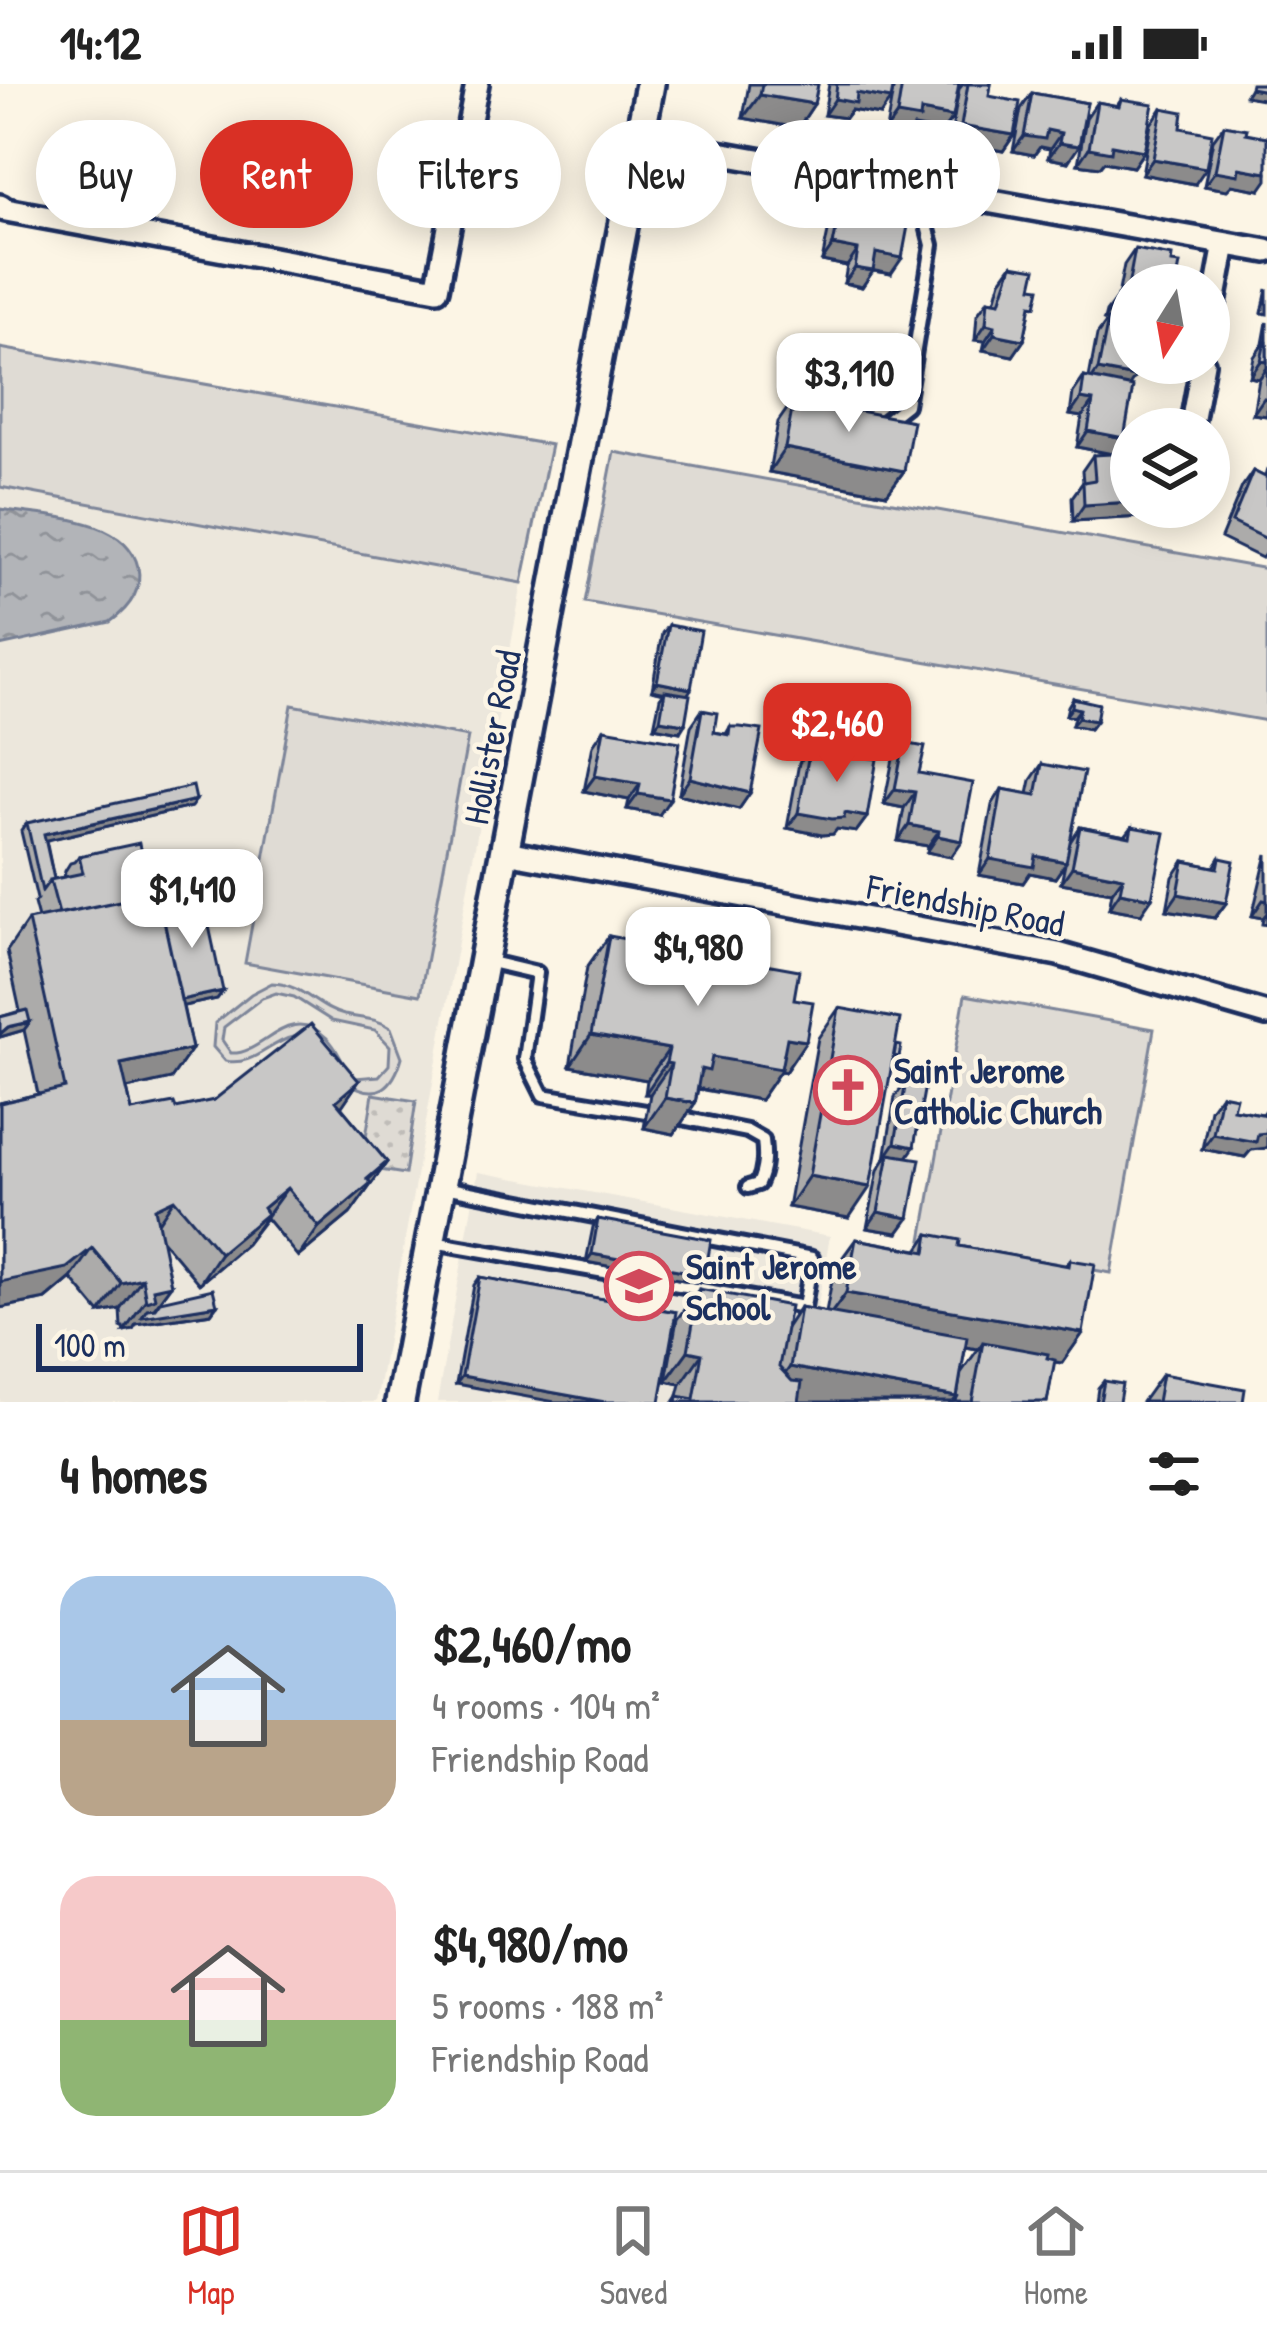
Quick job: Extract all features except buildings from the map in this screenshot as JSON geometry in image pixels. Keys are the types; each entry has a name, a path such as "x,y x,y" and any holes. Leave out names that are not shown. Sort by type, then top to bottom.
{"street":[{"path":"0,206 437,289 478,84"},
{"name":"Hollister Road","path":"643,120 650,84"},
{"path":"1000,204 1267,251"},
{"name":"Hollister Road","path":"400,1402 623,228"},
{"path":"1221,264 1225,244"},
{"name":"Friendship Road","path":"506,852 1058,954 1267,1014"}],"lane":[{"path":"859,420 881,424 906,405 932,245 928,228"},
{"path":"486,961 537,973 525,1058 543,1095 646,1112"},
{"path":"677,1117 747,1130 763,1140 762,1175 758,1184 748,1187"},
{"path":"433,1242 804,1307 812,1258 443,1187"}],"shaded area":[{"path":"0,348 551,445 522,583 0,487"},
{"path":"614,452 1267,569 1267,721 585,602"},
{"path":"0,487 522,583 376,1402 0,1402"},
{"path":"292,705 468,737 420,995 245,963"},
{"path":"272,983 283,984 334,1012 385,1024 402,1057 393,1079 381,1089 367,1091 352,1085 297,1036 254,1057 225,1061 213,1047 215,1023","holes":["276,993 294,997 332,1021 375,1030 390,1046 389,1065 379,1076 355,1078 327,1038 300,1025 231,1053 222,1040 224,1027 262,998"]},
{"path":"965,995 1154,1029 1111,1273 922,1240"},
{"path":"373,1094 416,1101 405,1174 361,1167"},
{"name":"Saint Jerome School","path":"478,1172 830,1236 812,1337 941,1402 437,1402"}],"water":[{"path":"0,509 81,521 117,537 138,567 136,592 128,605 110,622 0,646"}],"place":[{"name":"Saint Jerome Catholic Church","path":"848,1090"},
{"name":"Saint Jerome School","path":"639,1286"}]}
